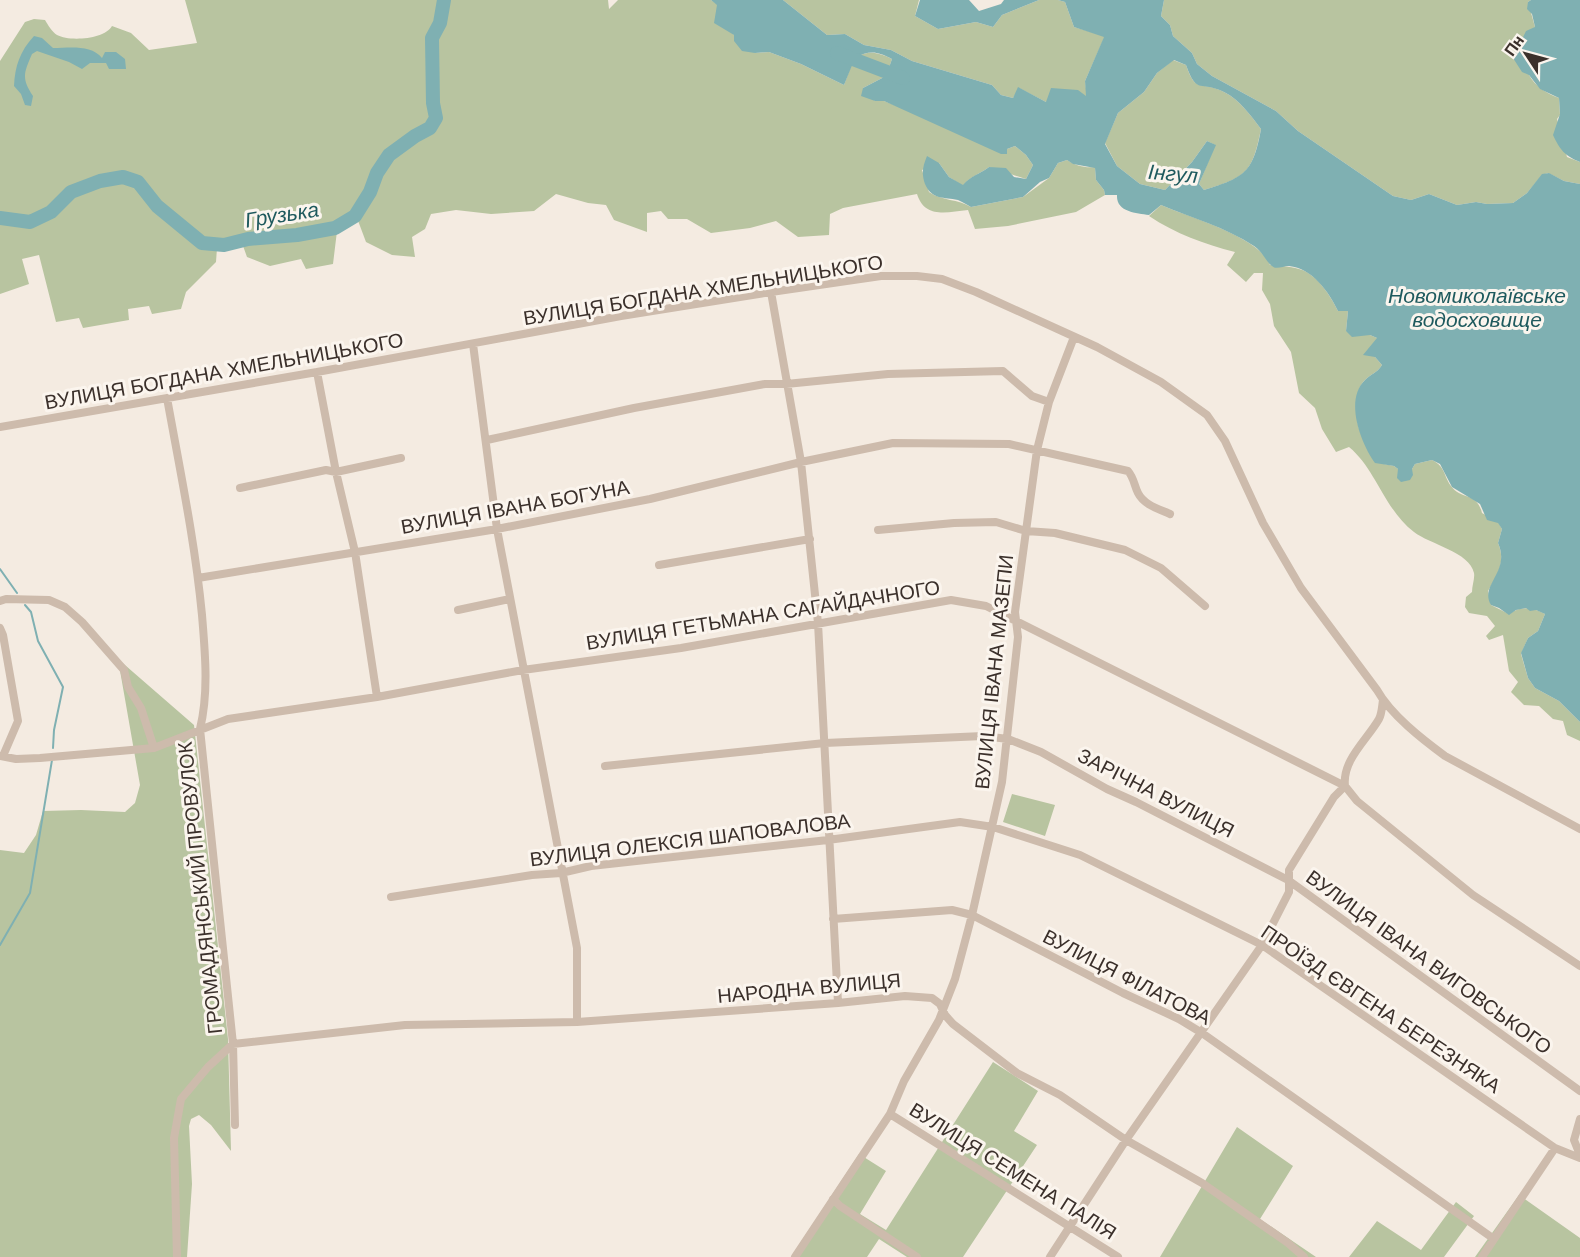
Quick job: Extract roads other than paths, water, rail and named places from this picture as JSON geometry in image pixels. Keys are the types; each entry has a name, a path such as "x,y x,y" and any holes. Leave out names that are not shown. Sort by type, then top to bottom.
{"street":[{"name":"ВУЛИЦЯ БОГДАНА ХМЕЛЬНИЦЬКОГО","path":"0,427 621,316 771,292 881,276 942,279 1097,347 1161,382 1207,415 1225,441 1263,523 1301,588 1383,700 1425,742 1445,756 1580,829"},
{"path":"771,292 801,462 818,623 838,1003"},
{"name":"ВУЛИЦЯ ІВАНА МАЗЕПИ","path":"795,1257 890,1114 904,1081 942,1011 955,979 993,826 1008,739 1018,637 1015,612 1037,450 1049,402 1074,337"},
{"path":"473,344 497,529 577,948 577,1022"},
{"path":"317,372 336,472 355,552 376,697"},
{"path":"486,440 645,406 765,384 888,374 1003,372 1032,396 1049,402"},
{"name":"ГРОМАДЯНСЬКИЙ ПРОВУЛОК","path":"167,398 198,578 205,654 204,713 200,729 233,1044 236,1125"},
{"name":"ВУЛИЦЯ ІВАНА БОГУНА","path":"198,578 497,529 650,499 801,462 893,443 1009,444 1128,471 1143,500 1170,514"},
{"path":"240,488 326,470 336,472 401,458"},
{"path":"878,530 934,524 996,522 1026,531 1055,533 1125,550 1161,568 1205,606"},
{"path":"658,565 810,539"},
{"name":"ГРОМАДЯНСЬКИЙ ПРОВУЛОК","path":"0,601 6,599 49,600 65,607 82,622 124,670 128,687 141,708 154,748"},
{"path":"458,609 510,599"},
{"name":"ВУЛИЦЯ ГЕТЬМАНА САГАЙДАЧНОГО","path":"1,756 16,759 154,748 228,719 376,697 523,670 681,648 951,600 986,606 1346,786 1357,801 1473,896 1580,966"},
{"path":"0,628 18,721 1,756"},
{"path":"1050,1257 1126,1140 1262,945 1289,892 1289,870 1334,797 1346,786 1345,772 1380,716 1383,700"},
{"path":"605,766 825,743 983,736 1008,739"},
{"name":"ЗАРІЧНА ВУЛИЦЯ","path":"1008,739 1041,752 1107,789 1288,880"},
{"name":"ВУЛИЦЯ ОЛЕКСІЯ ШАПОВАЛОВА","path":"391,897 532,875 561,873 591,866 828,840 960,822 993,826"},
{"name":"ПРОЇЗД ЄВГЕНА БЕРЕЗНЯКА","path":"993,826 1080,855 1262,945 1555,1149 1580,1157"},
{"name":"ВУЛИЦЯ ІВАНА ВИГОВСЬКОГО","path":"1288,880 1580,1091"},
{"name":"ВУЛИЦЯ ФІЛАТОВА","path":"833,919 952,910 972,915 1123,993 1179,1019 1202,1033 1494,1239"},
{"name":"НАРОДНА ВУЛИЦЯ","path":"233,1044 405,1025 577,1022 905,996 932,998 953,1024 1017,1073 1060,1095 1126,1140 1202,1183 1288,1243 1302,1256"},
{"path":"177,1257 174,1138 180,1099 208,1067 233,1044"},
{"name":"ВУЛИЦЯ СЕМЕНА ПАЛІЯ","path":"890,1114 1118,1257"},
{"path":"1580,1119 1574,1140 1580,1157"},
{"path":"1482,1257 1555,1149"},
{"path":"833,1199 917,1257"}],"water":[{"name":"Новомиколаївське водосховище","path":"711,0 783,0 827,35 845,34 864,45 891,50 912,61 992,85 1001,95 1013,98 1018,87 1046,102 1051,88 1078,90 1086,96 1085,81 1104,37 1074,27 1065,2 1058,0 1164,0 1161,16 1170,25 1173,36 1192,53 1197,64 1212,76 1276,111 1298,131 1393,196 1411,200 1429,194 1457,205 1476,202 1513,203 1527,193 1542,174 1549,173 1564,181 1580,184 1580,722 1559,701 1535,688 1528,678 1521,653 1528,638 1538,631 1545,614 1526,608 1516,610 1509,615 1491,605 1488,598 1491,584 1501,562 1498,543 1502,529 1498,523 1487,520 1480,504 1452,487 1440,464 1432,460 1415,464 1410,480 1401,482 1397,478 1398,469 1394,466 1375,463 1370,455 1360,434 1355,410 1359,389 1365,380 1382,365 1375,357 1363,355 1377,338 1370,335 1352,337 1346,331 1348,311 1338,311 1325,289 1312,276 1289,266 1274,267 1257,248 1243,239 1161,205 1149,215 1128,211 1120,205 1117,195 1105,195 1096,180 1095,168 1073,164 1067,160 1058,163 1049,178 1040,182 1023,197 971,207 958,200 935,195 928,189 924,180 923,170 927,156 939,163 949,177 963,185 989,167 1006,168 1014,177 1026,179 1033,165 1015,146 1007,149 1007,154 1001,154 884,101 875,101 861,96 863,88 886,76 892,59 873,52 855,58 844,85 801,64 769,52 742,51 734,41 734,35 714,23 717,5","holes":["1174,60 1186,65 1193,81 1200,86 1230,95 1261,129 1255,155 1251,164 1238,176 1204,190 1199,184 1216,145 1207,141 1192,162 1165,190 1140,184 1117,166 1105,144 1118,113 1144,92 1157,73"]},
{"path":"920,0 969,0 979,11 1001,4 1004,0 1039,0 1002,15 993,27 976,22 938,29 915,16"},
{"path":"1531,0 1580,0 1580,162 1564,152 1553,135 1560,114 1559,98 1540,89 1529,75 1522,72 1513,58 1526,31 1535,27 1532,14 1527,9 1528,2"},
{"path":"34,36 42,38 53,48 86,49 102,58 105,52 116,52 125,59 126,69 109,69 106,63 90,63 82,69 37,51 32,54 25,75 33,96 31,106 25,105 21,94 14,86 17,65"}],"waterway":[{"name":"Грузька","path":"0,218 30,222 51,212 71,192 100,181 123,177 138,182 157,206 202,243 224,245 248,239 297,235 335,228 355,216 389,155 430,128 436,118 433,103 432,38 440,23 444,0"},
{"name":"Інгул","path":"837,53 903,78"},
{"path":"0,569 17,593"},
{"path":"25,605 31,612 38,641 63,687 54,730 53,748"},
{"path":"0,945 30,893 52,760"}]}
